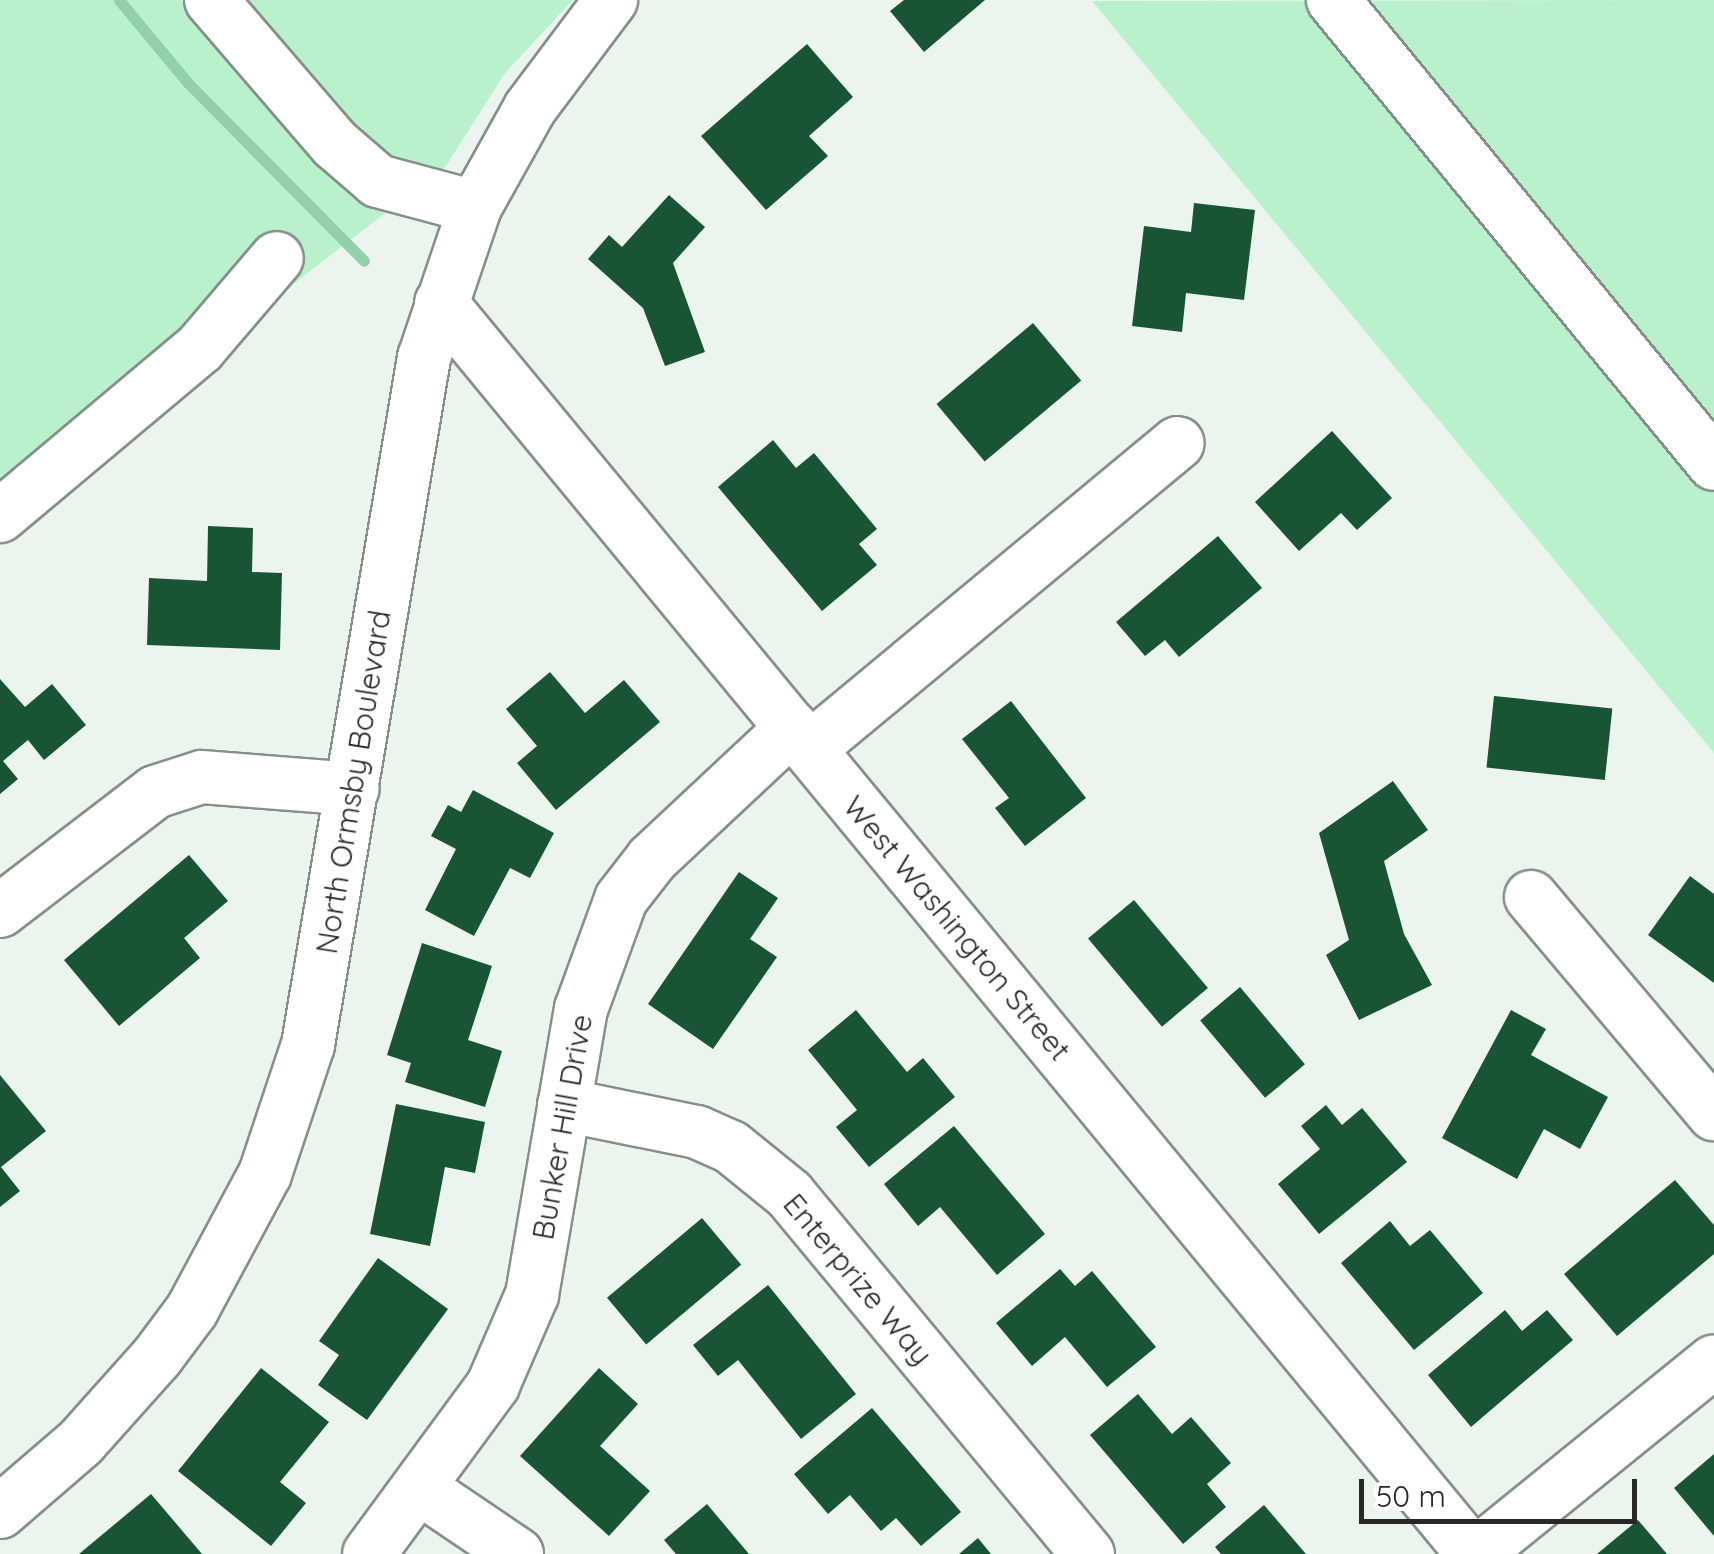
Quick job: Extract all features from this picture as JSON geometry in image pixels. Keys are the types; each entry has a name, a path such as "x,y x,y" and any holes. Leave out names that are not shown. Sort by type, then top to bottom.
{"street":[{"path":"211,0 335,144 378,181 476,207"},
{"name":"North Ormsby Boulevard","path":"0,1512 81,1442 147,1369 232,1242 275,1148 308,1045 417,394 441,302 476,207 530,108 611,0"},
{"path":"1332,0 1714,464"},
{"path":"0,516 200,348 276,258"},
{"name":"West Washington Street","path":"441,302 1474,1554"},
{"name":"Bunker Hill Drive","path":"370,1554 494,1385 532,1295 582,1009 621,899 652,860 800,739 1178,444"},
{"path":"0,911 156,792 202,777 353,789"},
{"path":"1531,898 1714,1114"},
{"name":"Enterprize Way","path":"564,1105 697,1132 731,1147 789,1194 1088,1554"},
{"path":"1474,1554 1714,1361"},
{"path":"421,1489 518,1554"}],"green space":[{"path":"0,0 573,0 505,73 446,166 0,511"},
{"path":"1714,0 1714,753 1092,1"}],"building":[{"path":"904,0 985,0 924,52 890,11"},
{"path":"807,44 853,97 809,136 828,156 766,210 701,136"},
{"path":"669,195 705,227 673,263 705,352 665,366 643,308 588,259 609,235 622,247"},
{"path":"1194,203 1255,210 1244,300 1186,293 1182,332 1132,326 1144,226 1191,232"},
{"path":"1033,323 1081,380 985,461 936,404"},
{"path":"1332,431 1392,498 1357,530 1341,513 1299,551 1255,502"},
{"path":"773,440 796,468 814,453 877,529 859,544 877,565 822,611 718,487"},
{"path":"208,526 253,528 252,572 282,573 280,650 147,645 149,578 207,581"},
{"path":"1218,536 1262,588 1179,657 1165,640 1145,656 1116,622"},
{"path":"550,672 585,713 624,680 660,722 556,810 517,763 537,746 506,709"},
{"path":"0,679 25,707 52,684 86,725 44,760 28,740 3,761 18,779 0,794"},
{"path":"1494,696 1612,708 1605,780 1486,768"},
{"path":"1011,701 1086,798 1025,846 995,808 1009,798 962,739"},
{"path":"1393,781 1428,830 1384,861 1404,934 1432,985 1359,1020 1326,955 1349,940 1319,833"},
{"path":"473,790 554,833 530,878 510,868 474,936 425,910 456,849 431,836 448,805 461,812"},
{"path":"189,855 228,901 184,938 200,958 119,1026 64,960"},
{"path":"739,872 778,898 750,939 777,957 713,1049 648,1004"},
{"path":"1690,876 1714,894 1714,983 1648,935"},
{"path":"1134,900 1208,988 1162,1027 1088,939"},
{"path":"422,943 492,966 468,1040 502,1051 485,1107 405,1082 411,1063 387,1055"},
{"path":"1240,987 1305,1064 1265,1098 1200,1020"},
{"path":"856,1010 907,1072 923,1058 955,1097 869,1167 836,1127 857,1110 808,1050"},
{"path":"1511,1010 1546,1029 1531,1055 1608,1097 1580,1149 1544,1129 1517,1179 1442,1138"},
{"path":"0,1075 46,1131 1,1167 20,1191 0,1207"},
{"path":"396,1104 485,1122 475,1173 445,1167 430,1246 370,1234"},
{"path":"1326,1105 1342,1125 1362,1108 1407,1162 1319,1234 1278,1184 1320,1149 1301,1126"},
{"path":"954,1126 1045,1234 997,1275 940,1207 918,1226 884,1184"},
{"path":"1675,1180 1714,1225 1714,1254 1617,1336 1564,1274"},
{"path":"702,1218 741,1265 646,1344 607,1298"},
{"path":"1390,1221 1410,1246 1430,1230 1483,1293 1414,1350 1341,1263"},
{"path":"378,1258 448,1309 367,1420 318,1385 339,1355 319,1341"},
{"path":"1060,1269 1075,1286 1092,1271 1156,1347 1107,1387 1065,1337 1032,1366 996,1323"},
{"path":"768,1285 856,1394 801,1439 738,1360 718,1376 693,1345"},
{"path":"1505,1310 1522,1331 1547,1310 1573,1340 1471,1427 1428,1375"},
{"path":"261,1368 329,1422 280,1482 306,1503 271,1546 178,1471"},
{"path":"599,1368 638,1404 600,1446 650,1491 609,1536 520,1456"},
{"path":"1138,1394 1172,1434 1191,1417 1231,1463 1207,1484 1226,1507 1183,1544 1090,1435"},
{"path":"872,1408 961,1512 921,1546 896,1518 881,1531 850,1495 828,1514 794,1474"},
{"path":"1714,1454 1714,1536 1674,1488"},
{"path":"151,1494 202,1554 79,1554"},
{"path":"707,1504 749,1554 676,1554 664,1540"},
{"path":"1264,1505 1306,1554 1221,1554 1215,1547"},
{"path":"1638,1520 1667,1554 1597,1554"},
{"path":"978,1538 991,1554 959,1554"}],"waterway":[{"path":"119,0 188,83 364,261"}]}
